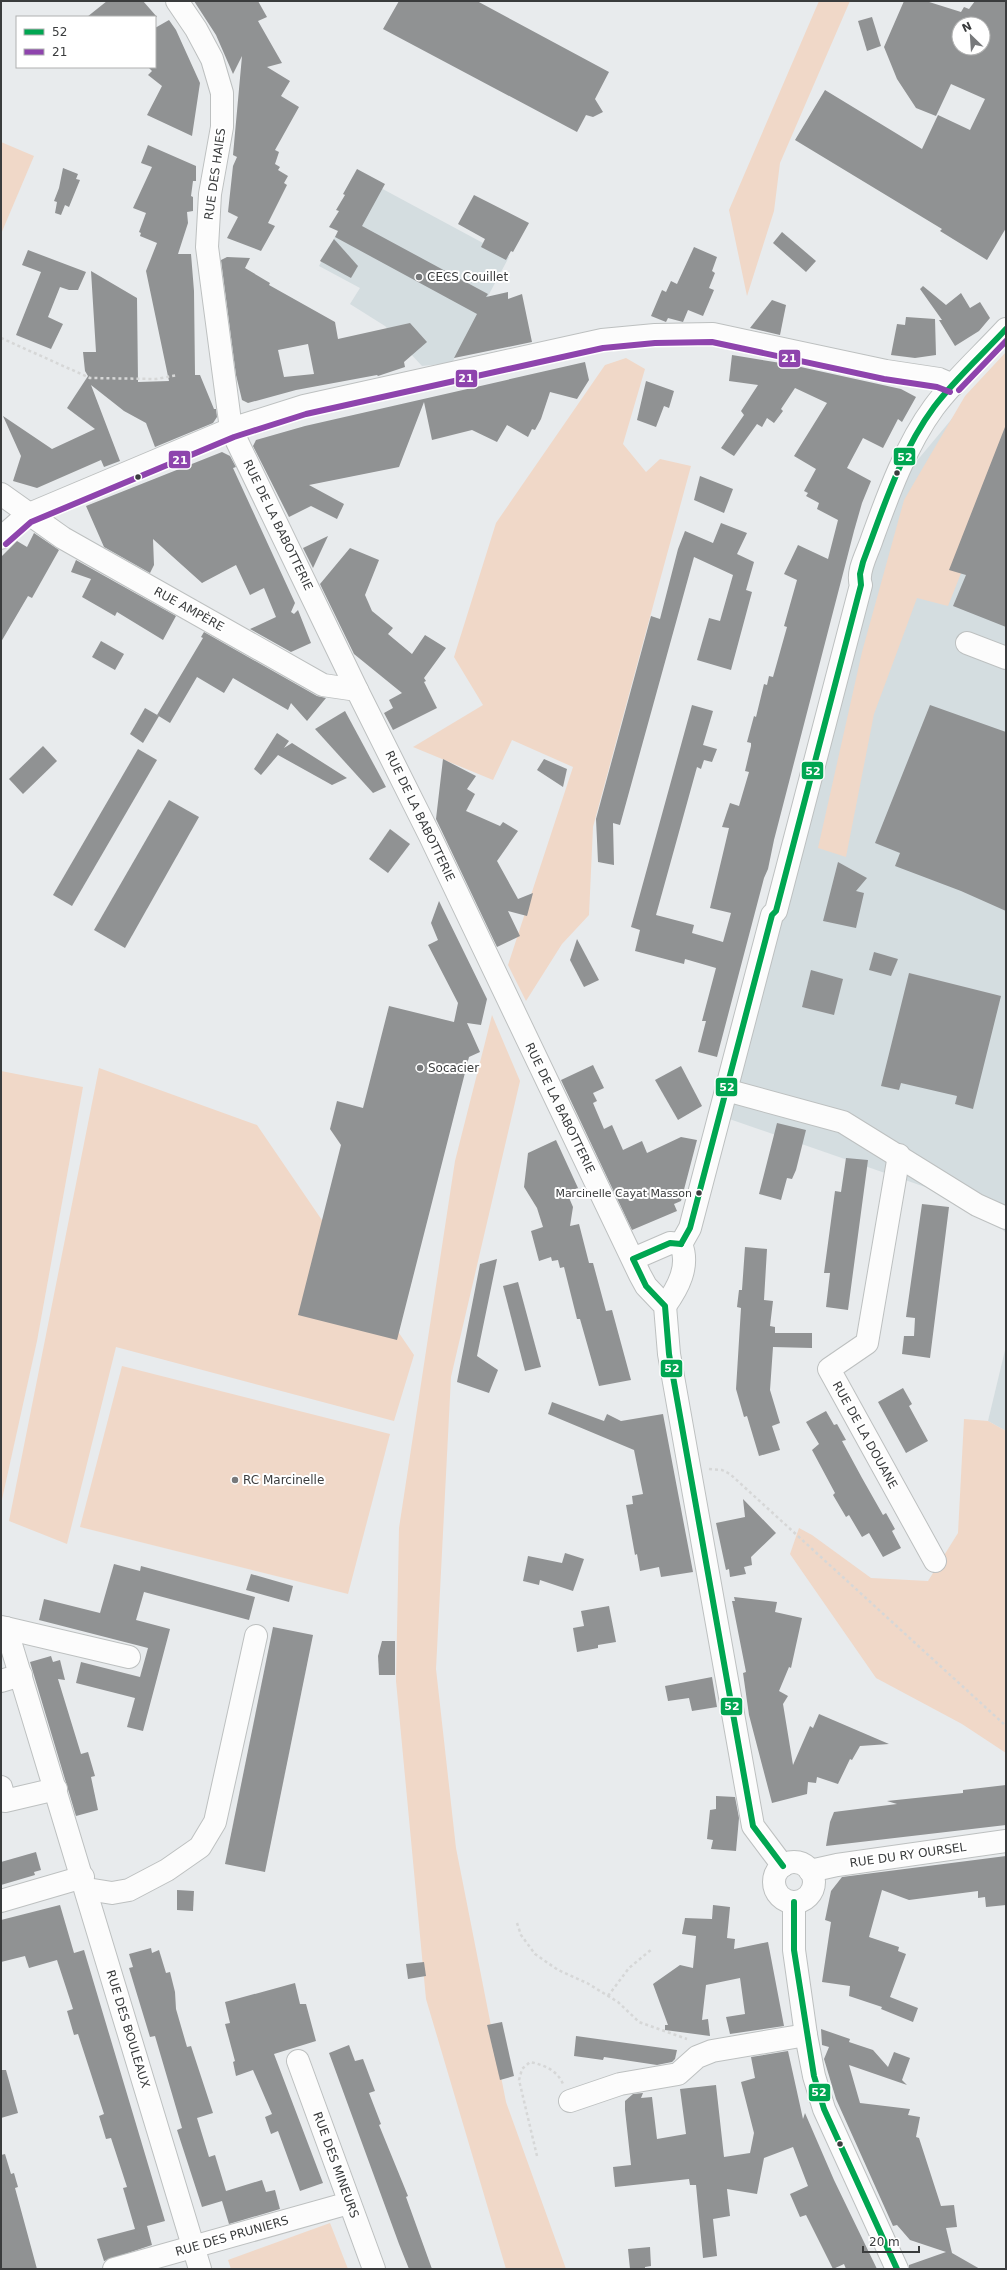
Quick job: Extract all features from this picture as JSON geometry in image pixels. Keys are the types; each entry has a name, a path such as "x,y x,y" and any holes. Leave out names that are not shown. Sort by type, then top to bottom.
{"street":[{"name":"RUE DES HAIES","path":"177,1 196,29 212,59 222,92 222,127 210,194 207,247 231,429"},
{"path":"681,1244 690,1228 772,915 776,911 860,585 859,580 865,558 908,453 934,408 953,385 1006,328"},
{"path":"1,538 27,514 231,429 304,406 384,386 602,340 655,335 713,334 886,370 939,379 953,385"},
{"name":"RUE DE LA BABOTTERIE","path":"231,429 357,690 430,836 646,1286 665,1306"},
{"name":"RUE AMPÈRE","path":"1,494 13,501 27,514 63,538 323,685 357,690"},
{"path":"967,643 1006,658"},
{"path":"726,1090 843,1122 899,1155 977,1205 1005,1219"},
{"name":"RUE DE LA DOUANE","path":"899,1155 867,1343 828,1369 935,1561"},
{"path":"633,1259 670,1243 681,1244"},
{"path":"681,1244 685,1254 685,1265 678,1285 665,1306 669,1354 753,1826 783,1866"},
{"path":"4,1628 129,1657"},
{"name":"RUE DES BOULEAUX","path":"4,1628 11,1678 56,1789 200,2269"},
{"path":"1,1901 85,1883 112,1893 129,1890 167,1870 200,1848 215,1822 256,1636"},
{"path":"1,1787 5,1801 56,1789"},
{"name":"RUE DU RY OURSEL","path":"810,1871 837,1865 1006,1841"},
{"path":"792,1862 799,1863 810,1871 813,1877 813,1890 804,1900 794,1902 786,1900 776,1891 775,1877 783,1866 792,1862"},
{"path":"794,1902 794,1950 806,2035 814,2076 824,2109 898,2269"},
{"path":"570,2100 620,2084 678,2074 698,2057 712,2051 806,2035"},
{"name":"RUE DES MINEURS","path":"298,2061 374,2269"},
{"name":"RUE DES PRUNIERS","path":"114,2269 349,2203"}],"path":[{"path":"1,338 90,378 156,379 178,375"},
{"path":"690,1470 708,1468 722,1470 730,1474 1006,1726"},
{"path":"517,1923 522,1936 535,1954 558,1970 587,1983 608,1996 639,2022 667,2034 700,2043 712,2051"},
{"path":"608,1996 629,1968 652,1949"},
{"path":"537,2156 519,2080 522,2069 530,2062 542,2065 559,2075 570,2100"}],"shaded area":[{"path":"819,1 850,1 780,163 774,211 747,296 729,210"},
{"path":"1,142 34,156 1,234"},
{"name":"CECS Couillet","path":"366,180 509,257 452,363 422,366 385,326 350,304 360,288 319,266"},
{"path":"1006,352 1006,460 948,606 917,598 874,714 846,857 818,848 862,652 904,500 965,396"},
{"path":"1006,354 1006,1233 977,1205 712,1113 890,493"},
{"path":"626,358 645,369 623,444 646,472 660,459 691,466 593,827 589,915 562,944 526,1001 508,965 573,767 512,740 493,780 413,747 483,705 454,657 496,523 605,365"},
{"path":"492,1015 520,1081 451,1377 436,1669 456,1848 506,2102 566,2269 506,2269 426,1999 396,1681 399,1528 455,1161"},
{"path":"99,1068 257,1125 414,1355 394,1421 116,1347 67,1544 9,1521"},
{"path":"1,1071 83,1087 37,1341 1,1504"},
{"path":"1006,1346 1006,1431 988,1421"},
{"name":"RC Marcinelle","path":"122,1366 390,1434 348,1594 80,1527"},
{"path":"964,1419 988,1421 1006,1431 1006,1753 962,1724 876,1678 790,1554 799,1528 812,1535 871,1578 928,1581 958,1533"},
{"path":"330,2223 348,2269 231,2269 228,2260"}],"building":[{"path":"107,1 143,1 157,17 156,16 88,16"},
{"path":"194,1 258,1 267,17 258,21 282,63 267,67 290,81 281,96 299,107 275,150 279,152 275,164 280,167 278,170 288,176 284,183 287,185 268,223 275,226 261,251 227,238 238,217 228,212 233,166 237,157 233,155 242,56 233,74 216,35"},
{"path":"399,1 477,1 609,72 595,99 603,112 593,117 586,115 577,132 383,29"},
{"path":"904,1 926,1 961,12 964,7 969,9 975,1 1006,1 1006,228 987,260 940,231 942,229 795,140 825,90 922,149 938,115 970,130 985,99 951,84 936,116 916,108 897,79 884,47"},
{"path":"872,17 881,46 867,51 858,21"},
{"path":"169,20 176,30 200,83 192,136 147,115 162,86 148,75 152,71 149,68 156,68 156,27"},
{"path":"148,145 196,166 196,181 193,181 191,196 193,197 193,211 187,212 188,223 178,254 191,254 194,291 195,375 200,375 214,409 216,409 217,417 213,423 155,447 146,423 124,411 91,385 120,461 104,467 101,460 37,488 13,481 21,456 3,416 52,449 95,429 67,408 88,376 85,371 83,352 96,352 91,271 137,298 138,382 169,381 146,271 157,243 140,236 141,233 139,232 146,213 133,208 152,167 141,163"},
{"path":"63,168 78,174 76,179 80,180 69,207 65,205 61,215 55,213 57,202 54,201 59,188"},
{"path":"357,169 385,184 362,226 488,294 486,297 508,292 508,299 522,294 532,342 454,358 477,314 335,237 338,231 329,227 339,211 336,210"},
{"path":"474,195 529,223 513,252 511,251 506,260 481,247 485,239 458,224"},
{"path":"782,232 816,261 806,272 773,243"},
{"path":"334,239 358,266 351,278 320,261"},
{"path":"694,247 717,257 712,271 715,273 709,288 714,290 703,316 688,310 683,322 668,318 666,322 651,316 662,290 666,292 671,281 677,284"},
{"path":"28,250 86,272 78,290 69,290 60,287 48,317 63,324 51,349 16,335 41,272 22,265"},
{"path":"227,257 250,258 245,268 270,283 269,285 335,322 338,339 410,323 427,342 404,362 405,367 378,376 296,390 248,403 242,400 236,375 221,260","holes":["308,344 314,374 284,377 278,350"]},
{"path":"923,286 946,305 961,293 970,308 980,302 990,318 979,331 955,346 939,320 942,320 920,289"},
{"path":"772,300 786,305 780,335 750,328"},
{"path":"906,317 935,319 936,355 915,358 891,355 897,324 905,325"},
{"path":"732,355 787,364 901,389 916,397 902,422 898,419 883,448 863,438 847,468 871,481 862,503 854,531 774,840 768,869 764,878 717,1057 698,1052 706,1021 702,1021 716,968 685,959 684,964 635,951 640,930 631,927 692,705 713,711 703,745 717,749 712,762 704,760 701,769 697,767 656,915 694,925 692,933 723,942 731,913 710,908 729,828 722,827 730,803 739,806 749,772 745,771 751,743 747,742 754,716 756,717 764,684 767,685 769,676 773,677 787,627 784,626 797,580 784,574 798,545 828,559 838,520 817,509 819,503 806,496 808,493 804,491 816,469 794,456 827,403 795,388 781,409 783,411 774,423 767,418 762,427 757,424 734,456 721,448 744,415 741,411 758,385 729,381"},
{"path":"585,362 589,380 577,399 550,392 541,419 535,430 532,429 528,437 507,425 497,442 472,430 432,440 424,402 399,467 309,485 344,504 337,519 311,506 289,517 253,446 256,440 305,426"},
{"path":"646,381 674,391 669,408 664,406 656,427 637,420"},
{"path":"1005,427 1006,627 953,606 966,575 949,570"},
{"path":"222,452 230,456 236,467 233,468 295,603 291,612 294,614 298,610 311,643 291,652 250,629 276,617 264,588 250,595 236,565 202,583 153,539 154,565 150,573 104,547 86,506"},
{"path":"700,476 733,489 724,513 694,500"},
{"path":"721,523 747,533 737,554 754,562 746,590 752,592 731,670 697,660 709,618 720,621 733,575 694,557 620,825 613,823 614,865 598,862 596,819 651,616 660,619 678,549 685,531 713,543"},
{"path":"34,533 59,550 32,598 28,596 1,642 1,557 17,541 27,547"},
{"path":"328,536 313,568 303,548"},
{"path":"350,548 379,560 365,595 372,611 393,628 388,634 412,654 425,635 446,648 424,678 426,681 424,682 437,708 393,730 384,713 393,708 389,700 402,693 354,654 320,584"},
{"path":"76,560 176,616 163,640 117,612 115,616 82,597 91,579 71,572"},
{"path":"204,632 317,696 326,698 307,721 291,703 288,710 233,678 224,693 197,677 170,723 157,715 203,638 201,637"},
{"path":"101,641 124,654 115,670 92,657"},
{"path":"930,705 1006,732 1006,911 961,891 895,866 900,853 875,843"},
{"path":"145,708 159,716 143,743 130,734"},
{"path":"345,711 386,787 373,793 315,729"},
{"path":"277,733 289,741 284,748 292,743 347,778 332,785 278,755 261,775 254,769"},
{"path":"43,746 57,761 23,794 9,779"},
{"path":"138,749 157,760 72,906 53,895"},
{"path":"443,759 476,776 467,789 475,794 466,811 500,826 503,822 518,831 497,861 518,899 533,893 527,916 508,911 520,936 497,947 436,819"},
{"path":"544,759 567,769 563,787 537,770"},
{"path":"169,800 199,817 125,948 94,930"},
{"path":"390,829 410,844 388,873 369,859"},
{"path":"838,862 867,878 856,891 864,893 856,928 823,921"},
{"path":"439,901 487,999 481,1025 467,1023 480,1052 469,1057 397,1340 298,1315 341,1145 330,1129 337,1101 363,1108 389,1006 454,1022 458,1003 428,945 438,940 431,923"},
{"path":"577,939 599,980 584,987 570,960"},
{"path":"874,952 898,959 891,976 869,970"},
{"path":"811,970 843,979 834,1015 802,1007"},
{"path":"909,973 1001,996 973,1109 955,1104 957,1096 901,1083 899,1090 881,1086"},
{"path":"593,1065 604,1088 593,1093 597,1101 593,1103 604,1129 612,1125 623,1150 642,1141 647,1153 681,1137 697,1140 681,1201 674,1204 677,1211 632,1230 561,1080"},
{"path":"681,1066 702,1106 678,1120 655,1080"},
{"path":"777,1123 806,1130 796,1170 792,1179 787,1178 781,1200 759,1194"},
{"path":"556,1140 578,1188 567,1193 573,1207 570,1226 579,1224 589,1263 593,1263 606,1311 612,1310 631,1380 599,1386 580,1319 577,1319 564,1267 560,1268 558,1260 552,1261 551,1257 539,1261 531,1231 543,1227 537,1208 524,1187 528,1153"},
{"path":"846,1158 868,1160 848,1310 826,1307 830,1273 824,1273 835,1191 841,1192"},
{"path":"922,1204 949,1207 930,1358 902,1354 904,1336 914,1336 915,1318 906,1317"},
{"path":"745,1247 767,1249 764,1300 773,1301 770,1326 775,1327 775,1333 812,1333 812,1348 773,1347 770,1390 780,1423 772,1426 780,1450 759,1456 747,1416 744,1417 736,1389 741,1308 737,1307 739,1290 742,1290"},
{"path":"497,1259 477,1356 498,1370 489,1393 457,1382 480,1264"},
{"path":"518,1282 541,1367 525,1371 503,1286"},
{"path":"903,1388 912,1404 909,1406 928,1441 906,1453 878,1402"},
{"path":"552,1402 604,1421 607,1414 621,1421 663,1414 693,1572 661,1577 659,1567 640,1571 637,1554 635,1555 626,1505 633,1504 632,1496 643,1494 634,1450 548,1414"},
{"path":"826,1411 834,1425 837,1424 846,1440 842,1441 883,1515 886,1513 895,1529 892,1531 901,1548 883,1557 869,1533 862,1537 849,1515 846,1517 833,1495 835,1493 812,1450 819,1444 806,1422"},
{"path":"743,1499 776,1533 751,1557 752,1565 744,1567 746,1574 730,1577 729,1569 726,1570 716,1523 745,1517"},
{"path":"565,1553 584,1559 573,1591 540,1580 539,1585 523,1581 528,1556 562,1563"},
{"path":"114,1564 140,1571 141,1566 255,1597 249,1620 144,1592 136,1620 170,1629 143,1731 127,1727 135,1698 76,1683 81,1662 140,1677 148,1648 39,1620 44,1599 100,1613"},
{"path":"251,1574 293,1586 289,1602 246,1590"},
{"path":"734,1597 777,1602 775,1612 802,1618 791,1668 789,1667 779,1691 788,1696 783,1704 793,1765 810,1726 813,1728 819,1714 889,1744 860,1746 852,1760 850,1759 838,1784 817,1777 816,1783 808,1782 807,1794 772,1803 749,1715 743,1673 746,1672 732,1601 735,1601"},
{"path":"609,1606 616,1642 598,1645 598,1648 577,1652 573,1628 584,1626 581,1611"},
{"path":"273,1627 313,1635 265,1872 225,1864"},
{"path":"382,1641 395,1641 395,1675 379,1675 378,1656"},
{"path":"51,1656 53,1662 60,1660 65,1680 58,1679 81,1754 88,1752 95,1776 91,1777 98,1810 76,1816 30,1662"},
{"path":"712,1677 717,1707 692,1711 689,1698 668,1701 665,1686"},
{"path":"1006,1785 1006,1825 826,1846 830,1822 834,1812 897,1804 887,1801 963,1793 963,1790"},
{"path":"716,1796 735,1797 739,1818 736,1851 711,1849 713,1840 707,1839 710,1810 716,1809"},
{"path":"36,1852 41,1870 34,1872 35,1875 1,1885 1,1862"},
{"path":"1006,1856 1006,1905 986,1907 985,1897 978,1898 978,1891 909,1900 882,1890 869,1937 899,1947 898,1951 906,1954 890,1997 918,2008 913,2022 881,2009 882,2007 849,1996 850,1986 822,1982 831,1922 825,1920 831,1891 842,1877"},
{"path":"177,1890 194,1891 193,1911 177,1910"},
{"path":"60,1905 74,1953 84,1950 165,2221 147,2226 152,2245 104,2261 97,2239 135,2229 123,2188 127,2187 111,2138 106,2139 99,2116 104,2114 78,2034 74,2035 67,2011 73,2009 57,1960 29,1968 25,1956 1,1962 1,1920"},
{"path":"713,1905 730,1907 727,1938 735,1939 734,1949 768,1942 784,2026 730,2034 726,2017 745,2014 740,1978 706,1985 702,2020 708,2019 710,2036 665,2030 665,2025 668,2025 653,1984 680,1965 693,1968 696,1936 682,1934 685,1918 712,1919"},
{"path":"151,1948 152,1953 159,1950 166,1973 170,1972 175,1992 176,2009 187,2047 191,2046 213,2113 197,2118 209,2157 215,2155 226,2191 262,2180 266,2192 275,2190 280,2209 229,2224 222,2201 202,2207 177,2130 182,2128 155,2036 150,2037 129,1968 133,1967 129,1954"},
{"path":"424,1962 426,1976 408,1979 406,1964"},
{"path":"295,1983 300,2004 306,2004 316,2041 274,2054 323,2183 300,2191 278,2131 271,2134 265,2117 272,2114 253,2070 236,2076 233,2062 235,2061 225,2024 230,2023 225,2002"},
{"path":"502,2022 514,2076 500,2080 487,2025"},
{"path":"821,2029 850,2039 849,2042 873,2050 888,2067 894,2052 910,2058 902,2080 907,2085 849,2065 860,2103 910,2109 908,2115 920,2117 916,2137 919,2138 941,2206 954,2205 957,2227 946,2228 952,2253 980,2269 909,2269 909,2265 946,2252 910,2240 897,2225 893,2226 836,2099 824,2059 829,2047 822,2045"},
{"path":"576,2036 677,2050 675,2059 672,2062 657,2065 604,2057 603,2060 574,2056"},
{"path":"349,2045 355,2061 363,2059 375,2091 369,2093 381,2124 379,2125 408,2196 406,2197 432,2269 409,2269 399,2244 329,2053"},
{"path":"788,2051 803,2119 805,2113 834,2180 877,2269 846,2269 844,2264 833,2269 806,2215 800,2217 790,2194 808,2186 793,2147 764,2158 757,2194 727,2189 730,2216 713,2219 717,2256 703,2258 696,2185 690,2185 689,2179 615,2187 613,2167 631,2165 625,2101 633,2094 643,2093 641,2098 652,2097 657,2139 686,2134 680,2089 716,2085 724,2157 750,2153 754,2133 741,2082 755,2078 751,2057"},
{"path":"1,2070 6,2070 18,2113 1,2118"},
{"path":"5,2154 11,2174 14,2173 18,2187 15,2188 37,2269 1,2269 1,2155"},
{"path":"650,2247 651,2266 645,2267 645,2269 630,2269 628,2249"}],"transit line":[{"name":"52","path":"681,1244 690,1228 772,915 776,911 861,585 860,574 863,562 893,482 911,443 922,425 934,407 951,387 1006,329"},
{"name":"21","path":"959,390 1006,341"},
{"name":"21","path":"6,544 31,522 234,437 306,414 603,348 655,343 712,342 884,379 937,387 950,392"},
{"name":"52","path":"681,1244 670,1243 633,1259 646,1286 665,1306 669,1354 753,1826 783,1866"},
{"name":"52","path":"794,1902 794,1950 814,2076 824,2109 897,2269"}],"place":[{"name":"CECS Couillet","path":"419,277"},
{"name":"Socacier","path":"420,1068"},
{"name":"Marcinelle Cayat Masson","path":"699,1193"},
{"name":"RC Marcinelle","path":"235,1480"}]}
